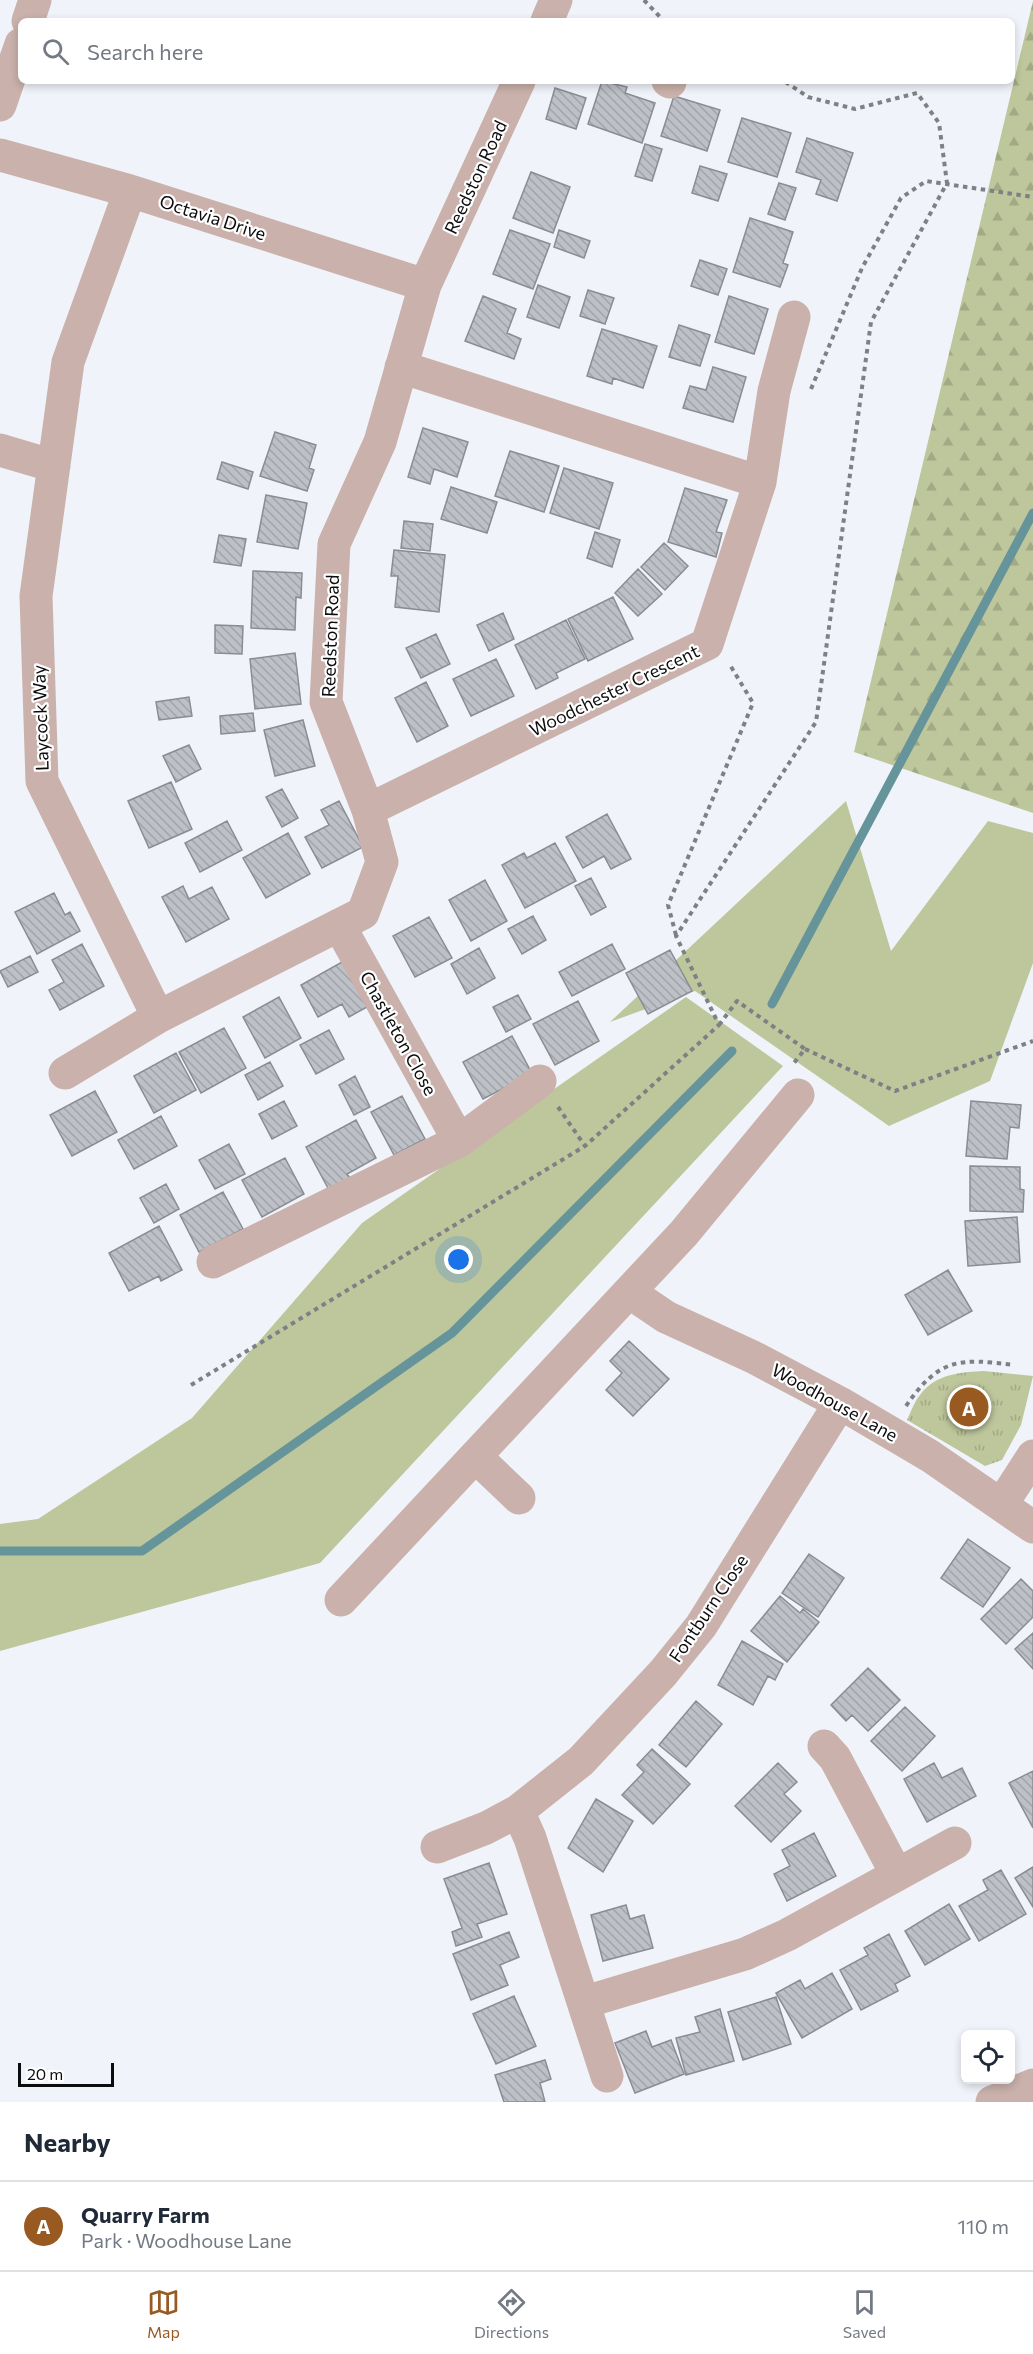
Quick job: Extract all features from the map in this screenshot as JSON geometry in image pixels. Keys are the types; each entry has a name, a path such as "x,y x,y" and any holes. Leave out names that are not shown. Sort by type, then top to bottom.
{"street":[{"path":"29,18 35,0"},
{"path":"548,18 556,0"},
{"path":"0,105 18,53"},
{"name":"Reedston Road","path":"65,1073 158,1017 363,913 382,862 368,810 326,702 334,544 380,442 425,285 518,84"},
{"name":"Octavia Drive","path":"0,155 130,191 425,285"},
{"name":"Laycock Way","path":"130,191 68,362 36,596 42,781 158,1017"},
{"name":"Woodchester Crescent","path":"368,810 707,644 760,482 774,392 794,317"},
{"path":"401,367 760,482"},
{"path":"0,450 54,466"},
{"name":"Chastleton Close","path":"339,925 459,1141"},
{"path":"341,1600 684,1233 795,1080"},
{"path":"213,1262 459,1141 540,1081"},
{"name":"Woodhouse Lane","path":"629,1292 666,1317 753,1357 840,1403 930,1456 1033,1527"},
{"name":"Fontburn Close","path":"437,1847 486,1828 518,1811 580,1761 663,1673 701,1626 840,1403"},
{"path":"1002,1504 1033,1456"},
{"path":"476,1457 519,1498"},
{"path":"824,1746 835,1758 897,1875"},
{"path":"518,1811 530,1838 585,2002 607,2076"},
{"path":"585,2002 746,1954 787,1935 955,1843"},
{"path":"992,2102 1033,2085"}],"path":[{"path":"644,0 661,18"},
{"path":"676,936 816,722 871,322 947,183 939,123 917,93 855,109 808,97 788,84"},
{"path":"774,392 808,395 862,268 901,198 926,181 1033,197"},
{"path":"719,1025 676,936 668,905 753,703 731,665 722,662"},
{"path":"191,1385 585,1146 719,1025 737,1001 805,1049 895,1091 1033,1041"},
{"path":"795,1080 805,1049"},
{"path":"540,1081 585,1146"},
{"path":"901,1414 924,1382 942,1368 964,1362 1014,1365"}],"green space":[{"path":"1033,1 1033,813 854,752"},
{"path":"846,801 891,951 988,821 1033,833 1033,963 990,1081 889,1126 695,991 610,1022"},
{"path":"686,997 783,1066 320,1563 0,1651 0,1524 38,1519 192,1418 362,1223"},
{"path":"984,1371 1033,1376 1021,1425 1002,1460 985,1466 907,1420 918,1398 933,1383 958,1373"}],"building":[{"path":"601,84 627,87 625,93 655,103 642,143 588,124"},
{"path":"555,88 586,98 576,129 546,119"},
{"path":"674,96 720,110 707,151 661,136"},
{"path":"742,118 791,133 777,177 728,162"},
{"path":"807,138 853,153 837,201 816,194 821,180 796,172"},
{"path":"645,144 662,149 652,181 635,176"},
{"path":"700,166 727,174 718,201 692,193"},
{"path":"531,172 570,187 553,233 513,218"},
{"path":"779,183 796,188 785,220 768,214"},
{"path":"750,218 793,232 783,263 788,265 780,287 733,272"},
{"path":"510,230 550,244 533,289 493,274"},
{"path":"559,230 590,241 584,258 554,247"},
{"path":"700,260 727,269 718,295 691,286"},
{"path":"538,285 570,297 559,328 527,317"},
{"path":"588,290 614,298 605,324 580,316"},
{"path":"483,296 516,309 507,333 521,339 514,359 465,341"},
{"path":"729,296 768,309 754,354 715,342"},
{"path":"679,325 710,335 700,366 669,357"},
{"path":"602,329 657,346 643,388 613,378 612,384 587,376"},
{"path":"713,367 746,377 733,422 683,408 690,386 706,390"},
{"path":"423,428 468,442 457,477 434,469 430,484 408,477"},
{"path":"275,432 316,445 309,468 314,470 307,491 260,476"},
{"path":"510,451 559,466 544,512 495,496"},
{"path":"222,462 253,472 248,489 217,479"},
{"path":"564,468 613,483 599,529 550,513"},
{"path":"451,487 497,502 487,533 441,519"},
{"path":"685,488 727,500 716,532 722,533 716,557 668,542"},
{"path":"266,495 307,503 298,549 257,542"},
{"path":"404,521 433,524 430,551 401,548"},
{"path":"595,532 620,540 612,567 587,558"},
{"path":"219,535 246,539 241,566 214,562"},
{"path":"664,543 688,566 665,590 641,567"},
{"path":"394,550 445,555 439,612 395,607 398,576 391,576"},
{"path":"638,569 662,594 638,616 615,593"},
{"path":"253,571 302,573 301,598 296,597 295,630 251,628"},
{"path":"613,597 633,639 588,661 568,619"},
{"path":"503,613 514,639 489,651 477,625"},
{"path":"566,620 585,659 556,673 558,678 536,689 515,645"},
{"path":"215,625 243,626 242,654 215,653"},
{"path":"436,634 450,664 421,678 406,648"},
{"path":"295,653 301,704 255,709 250,659"},
{"path":"496,659 514,696 471,716 453,679"},
{"path":"426,682 448,726 417,742 395,698"},
{"path":"189,697 192,716 159,720 156,702"},
{"path":"253,713 255,731 221,734 220,716"},
{"path":"303,720 315,766 275,776 264,730"},
{"path":"189,745 201,769 176,782 163,756"},
{"path":"171,782 192,829 149,848 128,801"},
{"path":"282,789 298,818 282,827 266,797"},
{"path":"339,801 363,847 322,868 305,837 329,825 321,810"},
{"path":"607,814 631,859 611,869 604,856 583,868 566,837"},
{"path":"227,821 242,850 200,872 185,843"},
{"path":"288,833 310,874 266,898 243,858"},
{"path":"555,843 576,881 525,908 502,865 524,853 527,858"},
{"path":"591,878 606,907 591,915 575,886"},
{"path":"485,880 507,921 471,941 449,900"},
{"path":"183,886 189,899 212,887 229,919 186,942 162,897"},
{"path":"54,893 65,915 70,912 80,931 37,954 15,912"},
{"path":"533,916 546,940 522,954 508,929"},
{"path":"429,917 452,958 415,977 393,936"},
{"path":"82,944 104,986 60,1010 49,990 64,982 52,960"},
{"path":"612,944 625,969 572,996 559,972"},
{"path":"479,948 495,978 467,994 451,964"},
{"path":"670,950 692,991 648,1014 626,973"},
{"path":"30,956 38,972 8,987 0,971"},
{"path":"342,962 367,1007 349,1017 342,1004 318,1017 301,985"},
{"path":"518,995 531,1019 506,1032 493,1007"},
{"path":"279,997 301,1038 265,1058 243,1017"},
{"path":"578,1001 599,1041 555,1065 533,1024"},
{"path":"224,1028 246,1068 201,1093 179,1052"},
{"path":"329,1030 344,1059 316,1074 300,1045"},
{"path":"512,1036 535,1079 510,1085 483,1099 463,1062"},
{"path":"176,1053 196,1090 154,1113 134,1076"},
{"path":"270,1062 283,1086 258,1100 245,1075"},
{"path":"355,1076 370,1107 354,1115 339,1085"},
{"path":"95,1091 117,1132 72,1156 50,1115"},
{"path":"402,1096 425,1139 394,1155 371,1112"},
{"path":"284,1101 297,1126 272,1139 259,1114"},
{"path":"971,1101 1021,1105 1019,1128 1010,1127 1007,1159 966,1156"},
{"path":"161,1116 177,1146 134,1169 118,1140"},
{"path":"356,1120 376,1158 347,1174 350,1178 329,1190 306,1147"},
{"path":"229,1144 245,1174 215,1189 199,1160"},
{"path":"285,1158 304,1194 262,1217 242,1180"},
{"path":"970,1166 1020,1167 1020,1189 1024,1190 1023,1212 970,1211"},
{"path":"166,1184 179,1209 154,1223 140,1198"},
{"path":"223,1192 243,1229 199,1252 180,1215"},
{"path":"1017,1217 1020,1262 968,1266 965,1221"},
{"path":"159,1226 182,1270 161,1281 159,1276 129,1291 109,1253"},
{"path":"948,1270 972,1311 928,1335 905,1295"},
{"path":"629,1341 669,1379 633,1416 606,1390 622,1373 610,1361"},
{"path":"968,1539 1010,1568 983,1607 941,1578"},
{"path":"809,1554 844,1578 818,1617 782,1593"},
{"path":"1021,1579 1033,1591 1033,1617 1006,1644 981,1619"},
{"path":"780,1596 800,1613 803,1609 819,1622 787,1662 751,1631"},
{"path":"1033,1633 1033,1669 1015,1649"},
{"path":"742,1641 783,1664 775,1680 768,1676 753,1705 718,1685"},
{"path":"868,1668 900,1700 868,1731 852,1715 846,1721 831,1705"},
{"path":"696,1701 722,1724 686,1767 659,1745"},
{"path":"905,1707 935,1736 902,1771 871,1741"},
{"path":"652,1749 690,1784 653,1824 622,1795 644,1772 637,1765"},
{"path":"778,1763 797,1782 784,1794 801,1811 771,1842 735,1806"},
{"path":"934,1763 942,1778 962,1768 976,1796 927,1822 904,1779"},
{"path":"1033,1771 1033,1828 1009,1783"},
{"path":"596,1799 633,1821 603,1872 568,1848"},
{"path":"814,1833 836,1876 787,1901 774,1874 790,1866 782,1850"},
{"path":"489,1863 507,1914 477,1924 482,1937 456,1946 452,1932 462,1928 444,1879"},
{"path":"1033,1867 1033,1907 1015,1878"},
{"path":"1001,1870 1026,1914 979,1941 959,1906 988,1890 983,1880"},
{"path":"949,1904 970,1939 925,1965 905,1931"},
{"path":"626,1905 630,1919 644,1915 653,1948 603,1961 591,1915"},
{"path":"509,1932 519,1957 500,1965 508,1985 471,2000 453,1954"},
{"path":"889,1934 910,1976 895,1984 898,1991 861,2010 840,1970 868,1955 864,1948"},
{"path":"832,1973 852,2009 802,2038 776,1993 800,1980 805,1989"},
{"path":"514,1996 536,2046 496,2064 473,2014"},
{"path":"776,1997 791,2044 743,2060 728,2012"},
{"path":"720,2009 734,2061 686,2075 676,2038 700,2032 695,2017"},
{"path":"646,2031 652,2047 671,2040 684,2074 635,2093 615,2043"},
{"path":"545,2060 551,2079 540,2083 545,2102 504,2102 495,2075"}],"waterway":[{"path":"772,1004 1033,513"},
{"path":"0,1551 142,1551 452,1333 732,1051"}],"place":[{"name":"Quarry Farm","path":"969,1407"}]}
